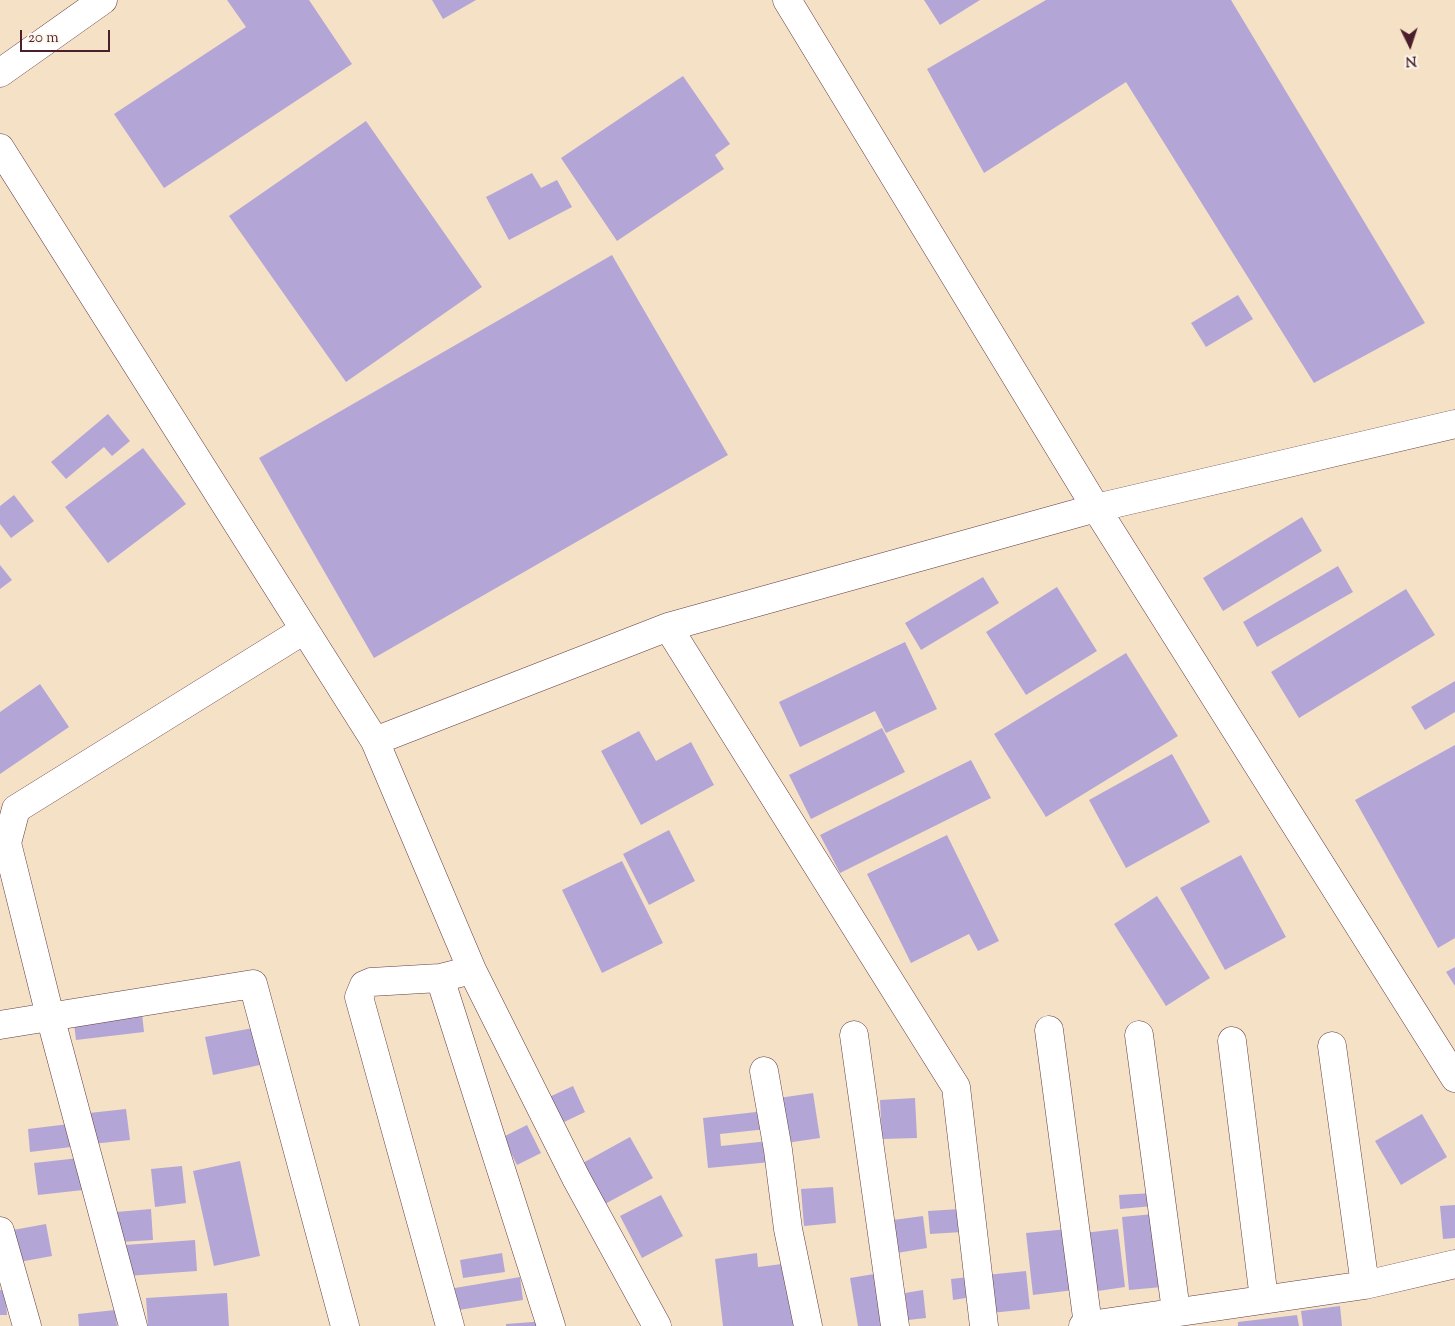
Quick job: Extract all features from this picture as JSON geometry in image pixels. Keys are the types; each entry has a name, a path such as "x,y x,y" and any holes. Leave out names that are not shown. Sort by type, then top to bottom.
{"street":[{"path":"0,73 103,0"},
{"path":"787,0 1096,508 1455,1078"},
{"path":"0,148 375,741 472,970 576,1178 657,1326"},
{"path":"375,741 668,627 1096,508 1455,424"},
{"path":"668,627 956,1087 984,1326"},
{"path":"132,1326 50,1016 7,843 16,809 304,630"},
{"path":"450,1326 359,997 364,985 371,982 440,978 472,970"},
{"path":"440,978 550,1326"},
{"path":"0,1025 253,984 345,1326"},
{"path":"1049,1030 1085,1326 1176,1311 1365,1285 1455,1264"},
{"path":"854,1035 896,1326"},
{"path":"1139,1035 1176,1311"},
{"path":"1232,1041 1264,1299"},
{"path":"1332,1046 1365,1285"},
{"path":"764,1071 778,1150 788,1229 808,1326"},
{"path":"0,1230 27,1326"}],"building":[{"path":"227,0 309,0 352,64 164,188 114,114 246,27"},
{"path":"432,0 476,0 443,19"},
{"path":"924,0 980,0 940,25"},
{"path":"1046,0 1231,0 1425,323 1314,383 1126,82 984,173 927,69"},
{"path":"683,76 730,144 715,155 724,169 617,241 561,158"},
{"path":"366,121 482,287 346,382 229,216"},
{"path":"532,173 541,188 557,180 572,207 509,240 486,197"},
{"path":"612,255 728,455 374,658 259,458"},
{"path":"1238,295 1253,319 1206,347 1191,323"},
{"path":"108,414 130,441 112,456 104,447 66,479 51,462"},
{"path":"143,448 186,504 108,563 65,507"},
{"path":"14,495 34,521 11,538 0,524 0,506"},
{"path":"1302,517 1322,551 1223,611 1203,578"},
{"path":"0,565 12,580 0,589"},
{"path":"1338,566 1353,592 1257,647 1243,622"},
{"path":"983,577 999,603 921,650 905,623"},
{"path":"1057,587 1097,651 1026,695 986,632"},
{"path":"1406,589 1435,635 1299,718 1271,672"},
{"path":"905,642 937,709 886,733 875,711 800,747 779,702"},
{"path":"1126,653 1178,736 1046,817 994,734"},
{"path":"1455,681 1455,712 1425,730 1411,707"},
{"path":"40,684 69,727 0,774 0,712"},
{"path":"882,728 905,772 811,819 789,775"},
{"path":"639,731 656,761 691,742 714,785 641,825 601,751"},
{"path":"1455,745 1455,938 1438,948 1355,800"},
{"path":"1172,754 1210,822 1126,868 1089,800"},
{"path":"971,760 991,798 840,873 820,835"},
{"path":"669,830 695,881 649,905 623,854"},
{"path":"947,835 999,941 978,951 969,934 911,963 867,874"},
{"path":"1241,855 1286,937 1225,970 1180,888"},
{"path":"622,861 663,943 602,973 562,890"},
{"path":"1157,896 1210,978 1166,1006 1114,924"},
{"path":"1455,967 1455,986 1446,972"},
{"path":"142,1014 144,1032 76,1040 74,1023"},
{"path":"253,1028 260,1065 213,1075 205,1037"},
{"path":"573,1086 585,1112 560,1124 547,1098"},
{"path":"813,1093 820,1138 786,1143 779,1098"},
{"path":"915,1098 917,1138 882,1139 880,1100"},
{"path":"126,1109 130,1140 92,1144 89,1113"},
{"path":"765,1111 767,1129 720,1134 721,1146 769,1141 771,1162 708,1168 703,1118"},
{"path":"1422,1114 1447,1157 1401,1185 1375,1141"},
{"path":"69,1124 71,1147 30,1152 28,1129"},
{"path":"527,1125 541,1153 517,1165 503,1137"},
{"path":"630,1137 653,1178 603,1205 581,1164"},
{"path":"79,1158 83,1190 38,1195 34,1163"},
{"path":"240,1161 260,1256 214,1266 193,1171"},
{"path":"182,1166 186,1203 155,1207 151,1169"},
{"path":"833,1187 836,1223 804,1226 801,1189"},
{"path":"1152,1193 1153,1206 1120,1209 1119,1195"},
{"path":"661,1195 683,1236 642,1258 620,1216"},
{"path":"1455,1205 1455,1238 1443,1239 1440,1206"},
{"path":"151,1209 153,1240 119,1242 116,1212"},
{"path":"960,1209 962,1232 930,1234 928,1211"},
{"path":"1154,1214 1162,1287 1129,1290 1122,1217"},
{"path":"923,1216 927,1248 897,1253 893,1220"},
{"path":"46,1224 52,1256 19,1262 13,1230"},
{"path":"1068,1229 1074,1290 1033,1295 1026,1233"},
{"path":"1118,1229 1125,1287 1091,1292 1084,1233"},
{"path":"195,1240 197,1271 127,1276 125,1245"},
{"path":"502,1253 505,1272 463,1278 460,1260"},
{"path":"757,1253 758,1267 790,1263 798,1326 723,1326 715,1259"},
{"path":"1026,1271 1030,1309 991,1313 986,1275"},
{"path":"880,1273 888,1326 858,1326 850,1278"},
{"path":"520,1277 523,1300 452,1311 449,1289"},
{"path":"969,1277 972,1297 953,1300 951,1279"},
{"path":"0,1290 5,1290 7,1315 0,1315"},
{"path":"923,1290 926,1318 908,1320 905,1293"},
{"path":"227,1293 229,1326 148,1326 146,1298"},
{"path":"1340,1306 1342,1326 1303,1326 1301,1311"},
{"path":"115,1310 117,1326 79,1326 78,1314"},
{"path":"1297,1315 1299,1326 1238,1326 1238,1322"},
{"path":"546,1321 546,1326 506,1326 506,1324"}]}
